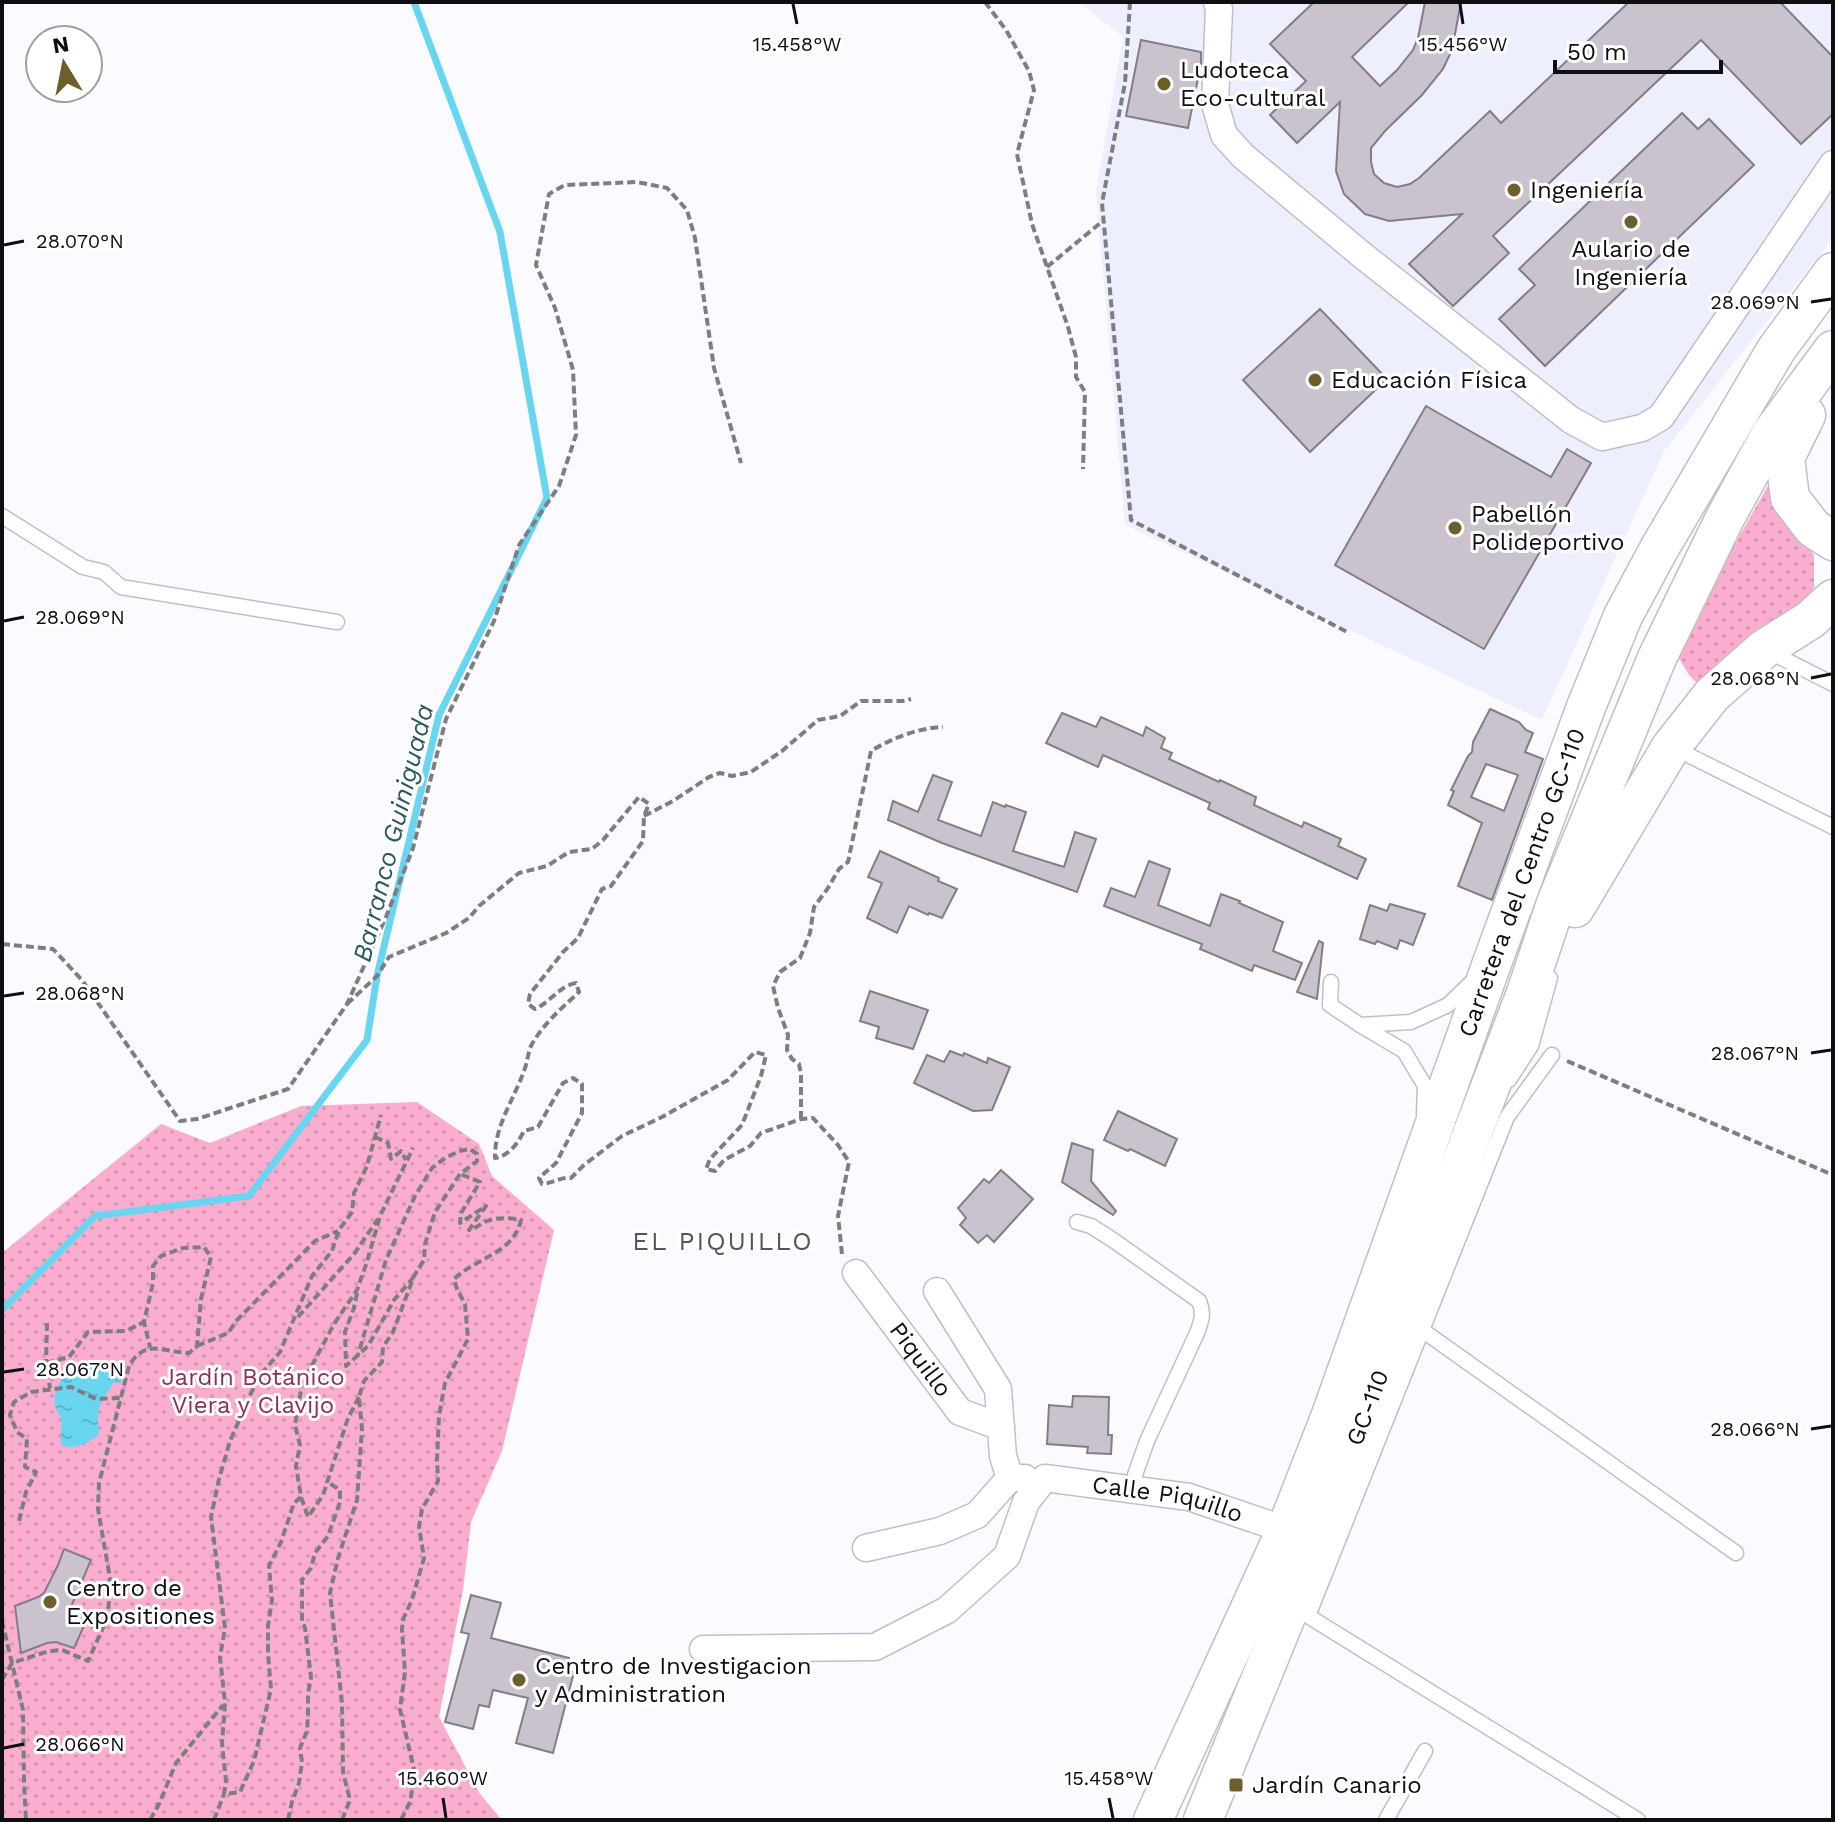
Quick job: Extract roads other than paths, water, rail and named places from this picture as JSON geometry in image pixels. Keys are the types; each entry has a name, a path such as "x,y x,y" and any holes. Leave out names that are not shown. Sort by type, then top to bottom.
{"main road":[{"name":"Carretera del Centro GC-110","path":"1286,1530 1331,1415 1586,707 1623,616 1776,350 1833,272"},
{"name":"Carretera del Centro GC-110","path":"1526,993 1556,903 1657,658 1724,520 1771,434 1833,350"},
{"path":"1526,993 1671,747 1712,695 1764,649 1821,610 1827,589 1828,560 1823,534 1790,498 1785,458 1833,359"},
{"name":"GC-110","path":"1203,1820 1312,1553 1526,993"},
{"name":"GC-110","path":"1153,1820 1286,1530"}],"street":[{"path":"1217,2 1215,104 1224,135 1243,156 1362,255 1571,420 1602,437 1642,428 1661,417 1833,164"},
{"name":"Piquillo","path":"856,1273 960,1412 1001,1427"},
{"path":"866,1548 940,1531 977,1515 1010,1478 1003,1456 998,1389 937,1291"},
{"name":"Calle Piquillo","path":"1010,1478 1045,1478 1189,1497 1286,1530"},
{"path":"703,1649 875,1647 947,1610 1007,1556 1026,1502 1045,1478"}],"lane":[{"path":"2,516 83,567 104,572 121,587 337,622"},
{"path":"1764,649 1833,684"},
{"path":"1671,747 1833,827"},
{"path":"1471,1137 1531,1046 1556,957"},
{"path":"1360,1025 1411,1022 1448,1005 1492,963"},
{"path":"1331,982 1330,1005 1404,1051 1425,1086 1422,1156"},
{"path":"1552,1055 1507,1117 1308,1616 1638,1820"},
{"path":"1077,1222 1091,1226 1113,1240 1199,1301 1203,1311 1197,1333 1147,1441 1135,1475 1134,1489"},
{"path":"1422,1330 1736,1553"},
{"path":"1386,1820 1425,1751"}],"water":[{"path":"78,1365 112,1367 123,1371 121,1382 113,1383 100,1405 99,1434 82,1445 72,1447 61,1445 61,1419 55,1407 55,1394 64,1376"}],"waterway":[{"name":"Barranco Guiniguada","path":"2,1310 95,1216 249,1196 367,1040 377,976 439,715 547,498 500,232 414,2"}],"place":[{"name":"Ludoteca Eco-cultural","path":"1164,84"},
{"name":"Ingeniería","path":"1514,190"},
{"name":"Aulario de Ingeniería","path":"1631,222"},
{"name":"Educación Física","path":"1315,380"},
{"name":"Pabellón Polideportivo","path":"1455,528"},
{"name":"Centro de Expositiones","path":"50,1602"},
{"name":"Centro de Investigacion y Administration","path":"519,1680"},
{"name":"Jardín Canario","path":"1236,1785"}],"district":[{"name":"EL PIQUILLO","path":"723,1241"}],"park label":[{"name":"Jardín Botánico Viera y Clavijo","path":"253,1391"}]}
